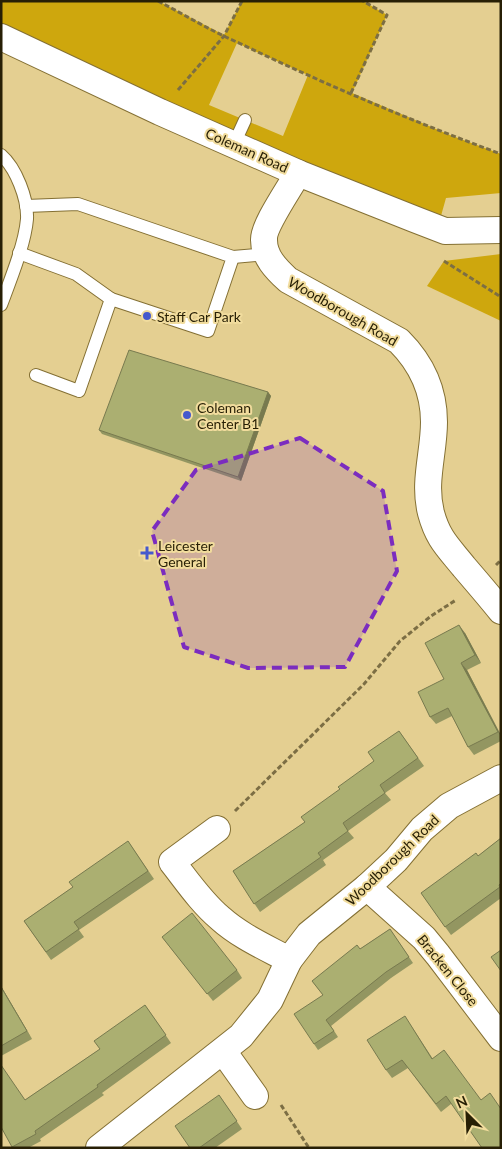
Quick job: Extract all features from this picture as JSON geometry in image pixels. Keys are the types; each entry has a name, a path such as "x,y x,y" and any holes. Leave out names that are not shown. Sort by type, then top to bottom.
{"street":[{"name":"Coleman Road","path":"1,37 160,112 298,173 445,231 501,230"},
{"path":"267,254 263,238 298,173"},
{"name":"Woodborough Road","path":"267,254 275,268 288,280 399,341 412,354 423,371 430,388 434,422 427,494 437,531 446,547 501,611"},
{"name":"Woodborough Road","path":"99,1148 241,1036 270,1000 289,960 309,934 367,887 396,860 422,830 449,806 501,778"},
{"path":"217,829 172,862 202,902 220,918 242,935 289,960"},
{"name":"Bracken Close","path":"367,887 424,938 501,1038"},
{"path":"223,1051 255,1096"}],"lane":[{"path":"234,144 245,120"},
{"path":"1,155 9,162 20,186 26,206 27,219 19,253 1,305"},
{"path":"26,206 78,204 232,257 267,254"},
{"path":"19,253 76,274 111,300 208,331 232,257"},
{"path":"36,376 79,391 111,300"}],"path":[{"path":"158,1 224,36 450,135 501,154"},
{"path":"160,112 224,36 242,1"},
{"path":"352,93 387,15 363,1"},
{"path":"444,261 501,297"},
{"path":"217,829 364,684 400,641 431,616 479,584"},
{"path":"255,1096 268,1087 292,1119 309,1148"}],"highlighted area":[{"path":"300,438 383,491 397,571 345,667 248,668 184,647 152,531 196,470"}],"shaded area":[{"path":"1,1 158,1 224,35 242,1 363,1 387,15 352,93 450,135 501,154 501,193 446,198 439,223 1,37","holes":["237,43 308,75 283,136 209,105"]},
{"path":"501,254 501,321 427,286 444,261"}],"building":[{"name":"Coleman Center B1","path":"129,350 268,392 238,477 99,430"},
{"path":"459,625 475,655 461,663 498,732 468,747 448,708 430,717 418,692 444,679 425,643"},
{"path":"399,731 418,758 380,785 385,793 343,823 348,831 318,853 321,857 254,904 233,871 305,822 301,817 340,789 338,787 374,761 368,752"},
{"path":"501,838 500,887 445,927 421,893 476,853 478,856"},
{"path":"128,841 148,871 74,922 79,929 46,952 24,921 73,887 69,882"},
{"path":"192,913 237,970 207,994 162,937"},
{"path":"390,929 409,957 386,972 326,1020 334,1031 314,1044 294,1014 323,995 312,981 357,945 360,949"},
{"path":"501,950 501,971 491,957"},
{"path":"1,987 27,1031 1,1046"},
{"path":"145,1005 166,1035 97,1085 98,1087 35,1131 36,1134 12,1147 1,1127 1,1065 25,1100 100,1049 94,1041"},
{"path":"405,1016 432,1059 444,1050 481,1100 490,1093 501,1109 501,1148 482,1148 446,1096 436,1104 402,1060 386,1070 367,1040"},
{"path":"219,1095 237,1121 199,1148 190,1148 175,1126"}],"place":[{"name":"Staff Car Park","path":"147,316"},
{"name":"Coleman Center B1","path":"187,415"},
{"name":"Leicester General","path":"147,553"}]}
